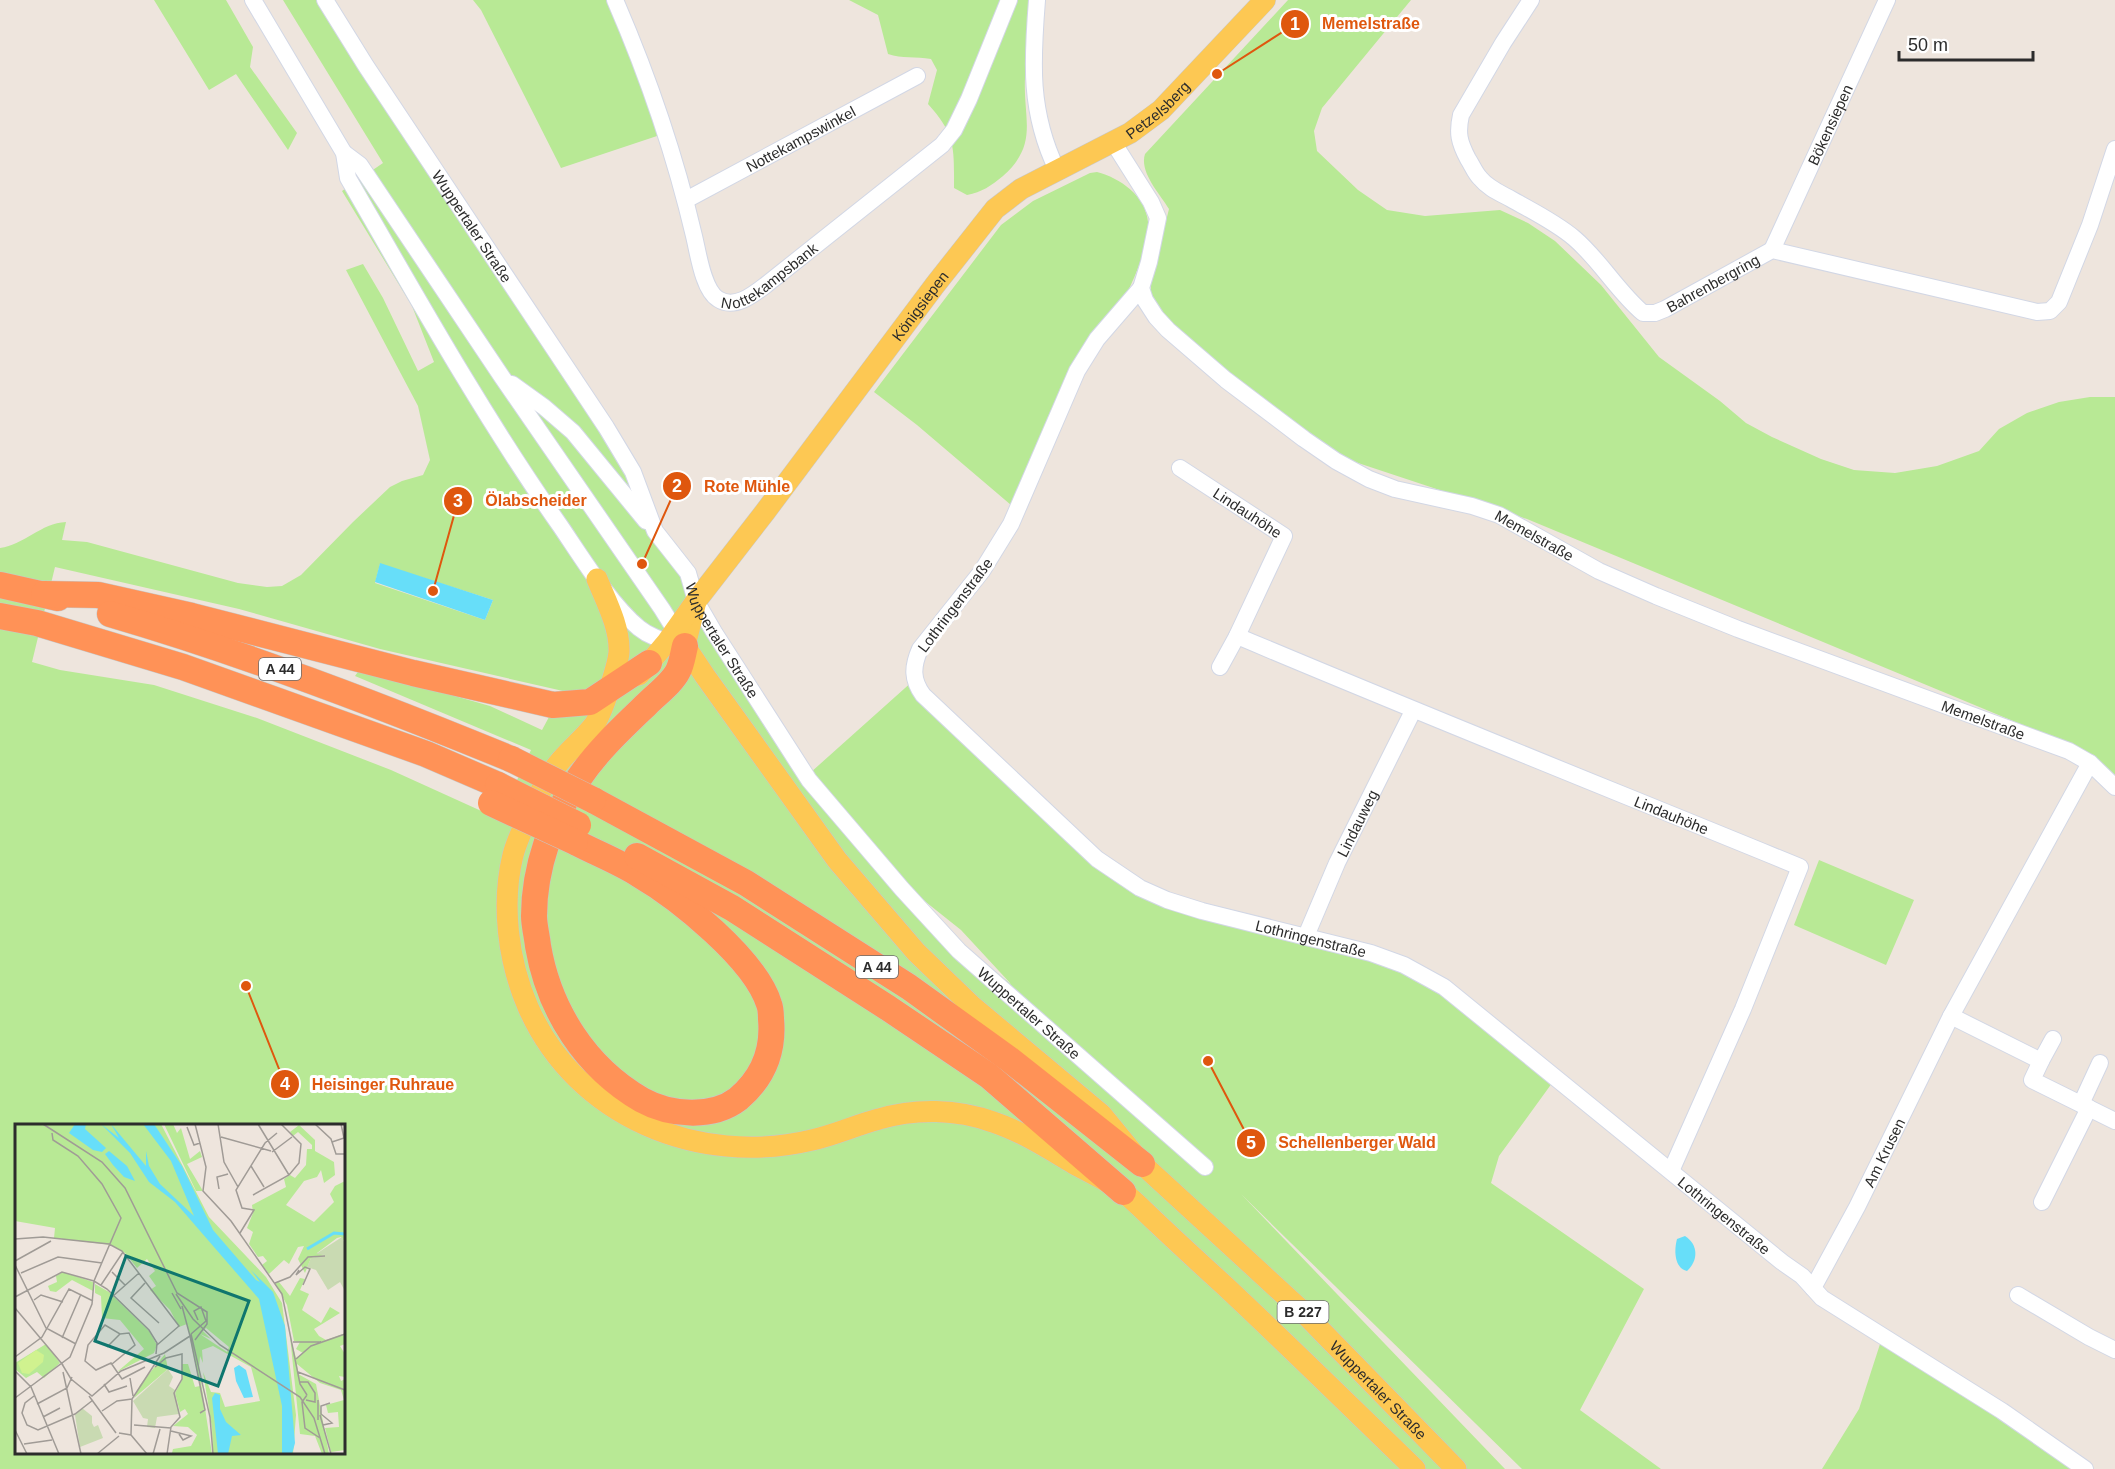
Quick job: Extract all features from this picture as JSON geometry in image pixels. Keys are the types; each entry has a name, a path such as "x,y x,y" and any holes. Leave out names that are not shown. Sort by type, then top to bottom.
{"highway":[{"name":"A 44","path":"0,585 44,594 189,637 512,759 593,800 746,883 909,987 1009,1059 1142,1164"},
{"path":"44,594 98,595 543,703 590,702 649,663"},
{"name":"A 44","path":"0,616 37,623 183,667 426,754 495,794 732,908 989,1076 1123,1192"},
{"path":"577,833 705,922 758,982 770,1005 773,1034 769,1057 758,1078 733,1102 689,1114 669,1110 650,1104 625,1090 608,1075 588,1056 571,1034 559,1012 548,986 534,917 542,857 554,823 579,778 600,751 678,672 676,639"}],"main road":[{"name":"Petzelsberg","path":"1057,170 1146,123 1265,0"},
{"name":"Königsiepen","path":"596,722 649,663 676,639 696,601 987,218 1007,198 1057,170"},
{"path":"596,722 616,671 619,649 612,617 597,579"},
{"name":"Wuppertaler Straße","path":"676,639 837,860 916,952 972,1005 1101,1114 1142,1164 1301,1310 1456,1469"},
{"name":"Wuppertaler Straße","path":"596,722 556,766 538,796 521,832 513,856 507,921 516,968 528,1006 548,1043 567,1068 597,1097 638,1122 672,1137 745,1148 778,1146 814,1140 883,1118 914,1113 967,1114 1022,1133 1123,1192 1276,1334 1415,1469"}],"street":[{"path":"253,0 344,153 348,178 478,400 527,478 597,579 630,620 652,637 676,639"},
{"name":"Wuppertaler Straße","path":"325,0 366,66 606,427 633,472 655,531 688,573 696,601 736,669 809,780 958,951 1205,1167"},
{"name":"Nottekampsbank","path":"615,0 650,89 686,200 706,284 715,298 724,302 737,302 756,293 936,152 947,139 969,99 1009,0"},
{"path":"1037,0 1034,57 1036,107 1045,144 1057,170"},
{"name":"Bahrenbergring","path":"1531,0 1461,115 1457,128 1459,138 1479,178 1490,187 1556,224 1574,238 1643,313 1655,313 1665,309 1772,250 2037,312 2050,311 2059,302 2086,235 2115,149"},
{"name":"Bökensiepen","path":"1772,250 1887,0"},
{"name":"Nottekampswinkel","path":"686,200 916,76"},
{"path":"1113,142 1151,202 1158,218 1141,288"},
{"path":"344,153 360,165 399,219 501,377 676,639"},
{"name":"Memelstraße","path":"1141,288 1144,300 1156,317 1197,355 1304,439 1359,474 1395,489 1472,506 1499,515 1599,571 1738,630 2069,751 2090,763 2115,787"},
{"name":"Lothringenstraße","path":"1141,288 1097,339 1077,371 1011,524 982,571 920,649 915,662 914,678 923,695 1097,859 1140,888 1167,900 1371,953 1404,965 1444,987 1802,1276 1831,1305 2002,1411 2085,1469"},
{"path":"501,377 544,407 573,432 655,531"},
{"name":"Lindauhöhe","path":"1180,468 1284,536 1237,636 1220,666"},
{"name":"Lindauhöhe","path":"1237,636 1413,711 1800,867 1743,1009 1671,1171"},
{"name":"Lindauweg","path":"1306,936 1337,863 1413,711"},
{"name":"Am Krusen","path":"1813,1288 1857,1207 1951,1016 2090,763"},
{"path":"1951,1016 2041,1061"},
{"path":"2053,1039 2032,1080 2115,1121"},
{"path":"2042,1202 2085,1106 2100,1063"},
{"path":"2018,1295 2115,1350"}],"green space":[{"path":"154,0 226,0 253,47 250,67 297,133 288,150 236,74 209,90"},
{"path":"283,0 321,0 393,108 604,410 633,490 606,463 642,519 687,575 712,633 807,782 897,893 1011,984 961,930 907,887 885,864 810,773 914,680 918,691 945,720 1114,876 1136,891 1161,902 1302,937 1389,964 1422,980 1555,1079 1499,1156 1491,1183 1644,1289 1580,1410 1661,1469 1522,1469 1241,1194 1505,1469 0,1469 0,548 17,543 49,526 66,522 62,540 87,542 238,583 267,587 282,586 301,575 390,487 423,475 430,460 418,406 346,270 363,264 383,298 418,371 434,362 412,306 342,191 383,163","holes":["380,564 493,600 485,620 375,583","55,567 239,609 380,649 563,691 542,730 490,706 360,669 355,676 531,750 499,819 391,770 257,718 154,685 60,670 32,662"]},
{"path":"473,0 610,0 660,135 561,168 481,10"},
{"path":"849,0 1029,0 1025,68 1027,130 1021,153 1003,176 986,188 972,194 967,195 954,188 952,143 944,125 928,104 937,70 931,59 888,54 878,15"},
{"path":"1288,0 1411,0 1322,108 1314,131 1317,151 1358,190 1387,210 1425,216 1500,210 1528,223 1555,241 1601,285 1659,357 1720,401 1746,423 1772,437 1821,459 1854,470 1895,473 1937,466 1979,451 1999,429 2027,413 2059,402 2090,397 2115,397 2115,778 2071,745 1527,519 1343,458 1268,406 1171,327 1151,295 1151,281 1169,209 1148,175 1144,161 1145,154"},
{"path":"1097,172 1123,184 1137,196 1148,222 1145,247 1129,289 1011,505 917,425 874,392 1001,225 1033,201 1090,173"},
{"path":"1819,860 1914,900 1886,965 1794,925"},
{"path":"1881,1341 2081,1469 1822,1469 1859,1409"}],"water":[{"path":"380,563 493,600 485,620 375,582"},
{"path":"1685,1236 1695,1248 1695,1258 1687,1271 1677,1262 1675,1253 1677,1239"}],"place":[{"name":"Memelstraße","path":"1217,74"},
{"name":"Rote Mühle","path":"642,564"},
{"name":"Ölabscheider","path":"433,591"},
{"name":"Heisinger Ruhraue","path":"246,986"},
{"name":"Schellenberger Wald","path":"1208,1061"}]}
